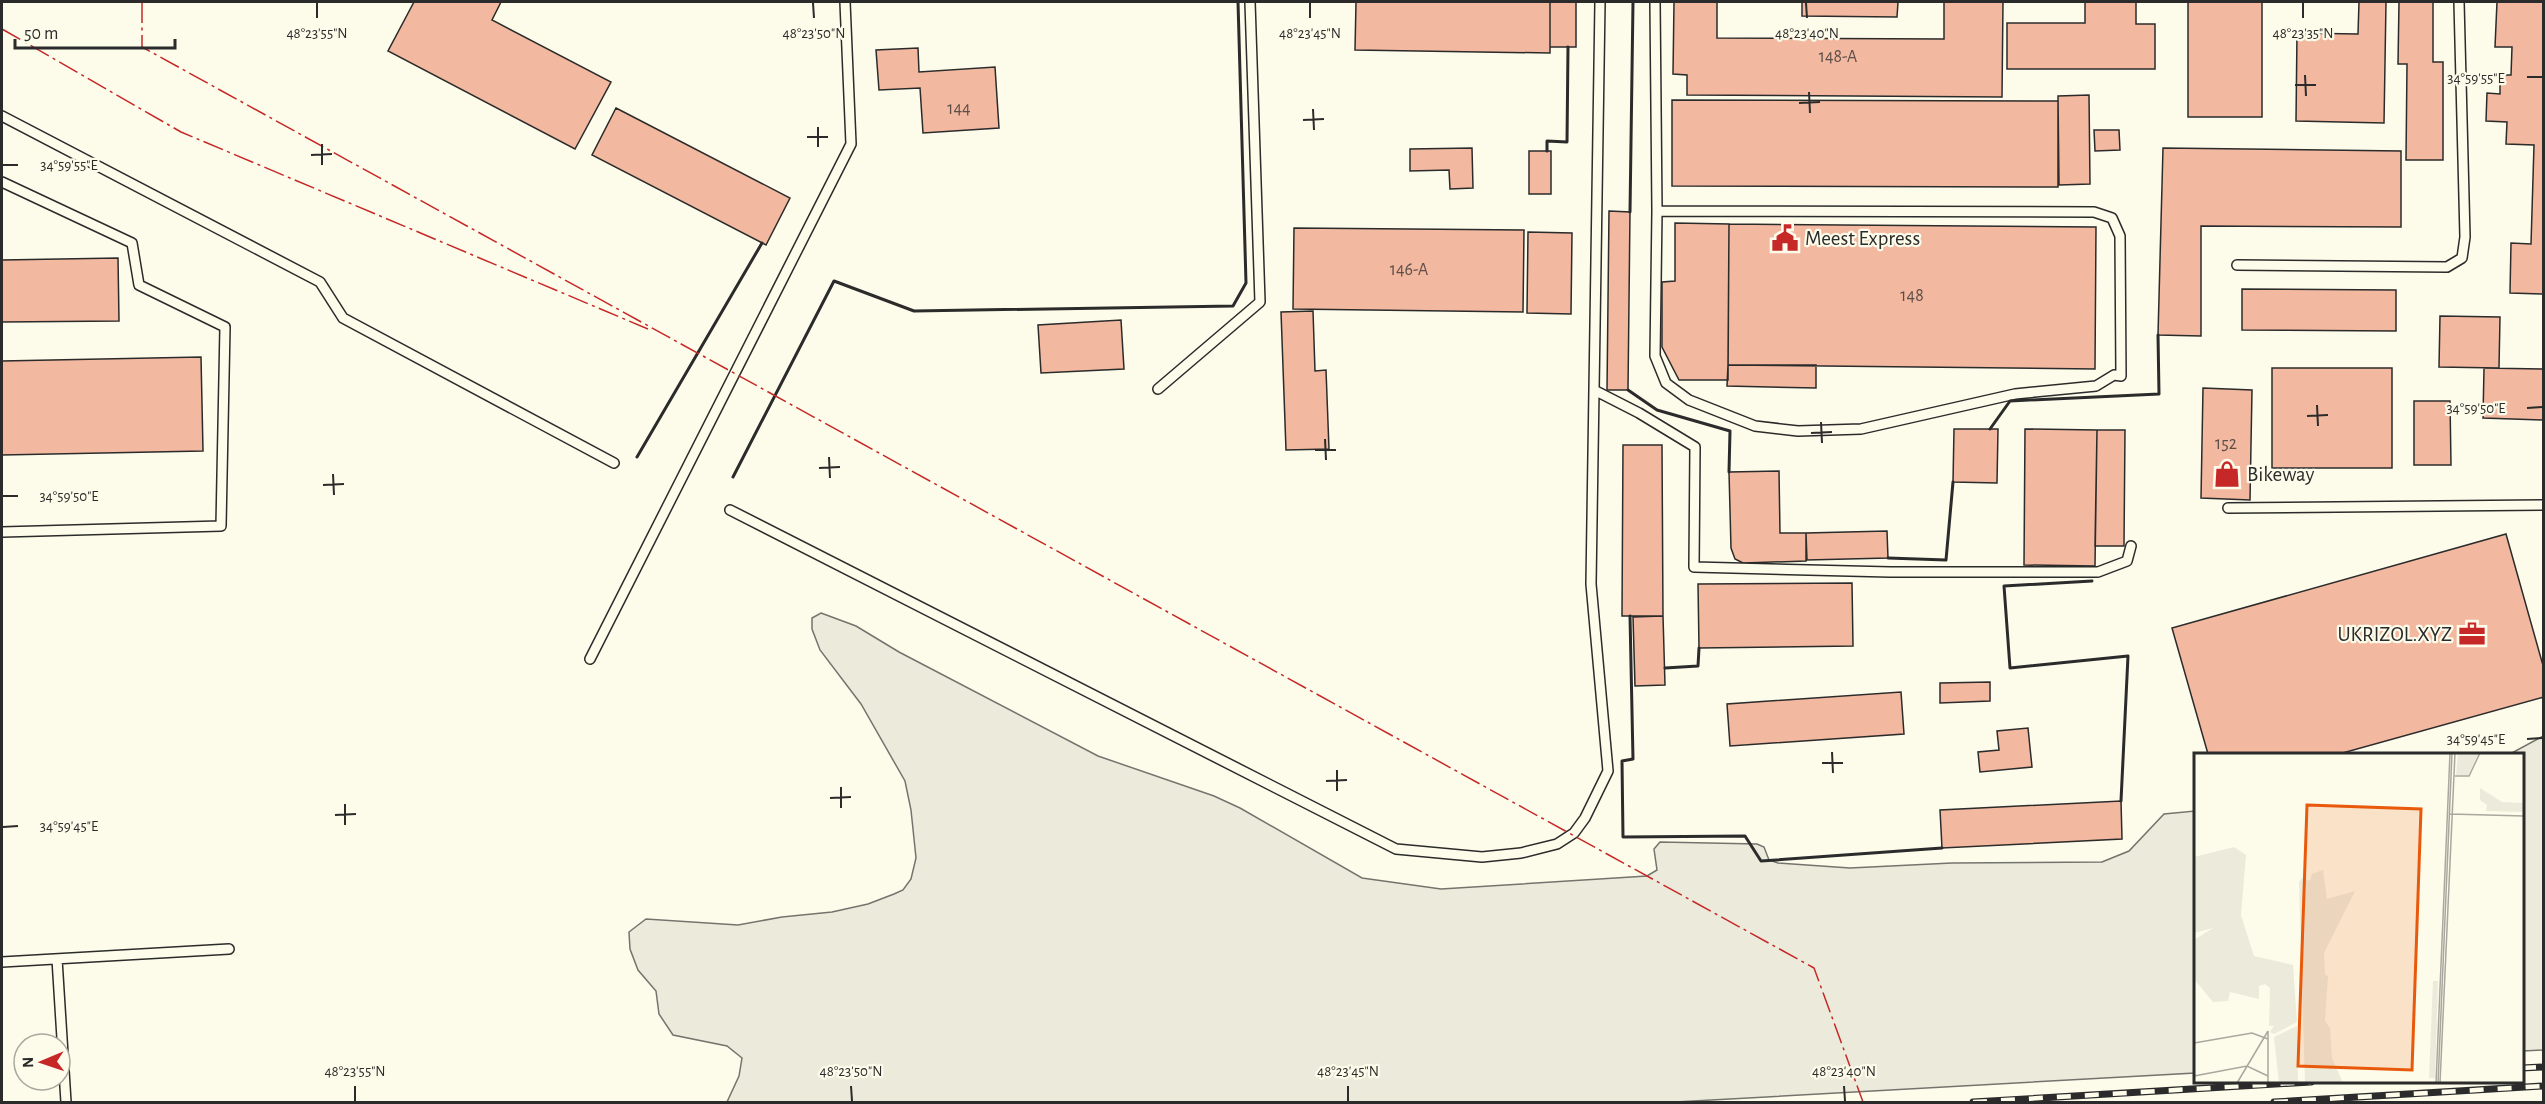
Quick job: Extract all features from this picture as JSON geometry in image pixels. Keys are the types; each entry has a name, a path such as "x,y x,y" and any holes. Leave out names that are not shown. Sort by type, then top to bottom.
{"lane":[{"path":"590,659 851,144 845,2"},
{"path":"1158,389 1260,302 1250,2"},
{"path":"730,510 1395,849 1482,857 1521,853 1557,844 1574,833 1585,818 1608,771 1592,584 1600,2"},
{"path":"1655,2 1657,211 1655,356 1666,383 1689,400 1755,426 1798,431 1861,429 2014,394 2096,386 2114,375 2121,376 2120,236 2112,219 2094,212 1657,211"},
{"path":"2237,265 2447,267 2462,258 2465,237 2459,2"},
{"path":"2,116 320,282 344,318 614,463"},
{"path":"2,182 132,243 139,285 225,327 221,526 2,532"},
{"path":"1594,390 1640,413 1695,447 1694,567 1890,572 2098,572 2127,561 2131,546"},
{"path":"2228,508 2544,505"},
{"path":"2,962 229,949"},
{"path":"57,958 66,1102"}],"shaded area":[{"path":"821,613 856,626 899,652 1098,756 1214,796 1240,808 1362,878 1441,889 1647,876 1657,870 1654,849 1660,842 1757,844 1764,847 1769,860 1778,863 1850,868 1952,863 2102,862 2129,851 2164,814 2194,811 2194,1073 1675,1102 727,1102 739,1076 742,1058 727,1046 673,1035 659,1014 656,991 638,970 630,949 629,932 646,919 738,925 782,917 832,912 868,904 903,890 911,879 916,858 911,810 905,781 861,704 820,650 812,629 812,618"},
{"path":"2543,736 2543,1050 2524,1051 2524,753 2512,753"}],"building":[{"path":"414,2 501,2 492,20 611,82 575,149 388,51"},
{"path":"1356,2 1550,2 1550,53 1355,50"},
{"path":"1550,2 1576,2 1576,47 1550,47"},
{"path":"1674,2 1717,2 1717,38 1944,39 1944,2 2003,2 2002,97 1687,95 1687,75 1673,74"},
{"path":"1802,2 1898,2 1897,17 1802,16"},
{"path":"2085,2 2136,2 2136,24 2155,24 2155,69 2007,69 2007,23 2085,23"},
{"path":"2188,2 2262,2 2262,117 2188,117"},
{"path":"2359,2 2386,2 2384,123 2296,121 2297,33 2358,34"},
{"path":"2399,2 2433,2 2433,62 2443,62 2443,160 2406,160 2407,64 2398,64"},
{"path":"2497,2 2544,2 2544,294 2510,293 2511,243 2531,244 2534,145 2506,144 2507,122 2486,121 2487,93 2500,94 2500,75 2511,75 2512,47 2495,47"},
{"path":"918,48 919,72 995,67 999,128 923,133 920,88 879,90 876,50"},
{"path":"2089,95 2090,184 2059,185 2058,96"},
{"path":"1672,100 2058,101 2058,187 1672,186"},
{"path":"616,108 790,198 766,245 592,155"},
{"path":"2094,130 2119,130 2120,150 2095,151"},
{"path":"1472,148 1473,188 1450,189 1449,170 1410,171 1410,149"},
{"path":"2163,148 2401,151 2401,227 2201,226 2201,336 2158,335"},
{"path":"1529,151 1551,151 1551,194 1529,194"},
{"path":"1609,211 1630,212 1628,390 1607,390"},
{"path":"1675,223 1729,224 1728,380 1679,380 1662,347 1662,282 1675,281"},
{"path":"1729,224 2096,227 2095,369 1728,365"},
{"path":"1294,228 1524,230 1523,312 1293,309"},
{"path":"1528,232 1572,233 1571,314 1527,313"},
{"path":"118,258 119,321 2,322 2,260"},
{"path":"2242,289 2396,290 2396,331 2242,330"},
{"path":"1313,311 1315,371 1326,370 1329,449 1286,450 1281,312"},
{"path":"2440,316 2500,317 2499,368 2439,367"},
{"path":"1121,320 1124,369 1041,373 1038,325"},
{"path":"201,357 203,451 2,455 2,361"},
{"path":"1728,365 1816,365 1816,388 1727,386"},
{"path":"2272,368 2392,368 2392,468 2272,468"},
{"path":"2484,368 2544,369 2544,420 2483,418"},
{"path":"2203,388 2252,390 2250,500 2201,498"},
{"path":"2414,401 2450,401 2451,465 2414,465"},
{"path":"1954,429 1998,429 1997,483 1953,482"},
{"path":"2025,429 2097,430 2095,566 2024,565"},
{"path":"2097,430 2125,430 2124,546 2095,546"},
{"path":"1623,445 1662,445 1663,616 1622,616"},
{"path":"1779,471 1780,533 1806,533 1806,561 1743,563 1735,559 1731,548 1729,472"},
{"path":"1887,531 1888,558 1807,560 1806,533"},
{"path":"2506,534 2544,669 2544,697 2343,753 2208,753 2172,628"},
{"path":"1852,583 1853,646 1699,648 1698,584"},
{"path":"1663,616 1665,685 1635,686 1633,617"},
{"path":"1990,682 1990,701 1940,703 1940,683"},
{"path":"1901,692 1904,734 1730,746 1727,704"},
{"path":"2028,728 2032,767 1980,772 1978,752 1999,750 1997,731"},
{"path":"2121,801 2122,839 1942,848 1940,810"}],"railway":[{"path":"2524,1068 2544,1067"},
{"path":"1973,1102 2294,1083"},
{"path":"2274,1102 2544,1086"}],"wall":[{"path":"733,477 834,281 914,311 1233,306 1246,283 1238,2"},
{"path":"1630,212 1633,2"},
{"path":"1547,151 1547,141 1567,142 1568,47"},
{"path":"637,457 762,243"},
{"path":"1990,429 2010,401 2159,394 2158,335"},
{"path":"1628,390 1657,410 1730,431 1729,472"},
{"path":"1888,558 1946,560 1953,482"},
{"path":"2092,581 2004,586 2010,668 2128,656 2121,801"},
{"path":"1630,616 1633,759 1622,761 1623,837 1745,836 1761,861 1942,848"},
{"path":"1665,668 1698,666 1699,648"}],"power":[{"path":"142,2 142,47 1814,968 1863,1102"},
{"path":"2,29 181,132 648,329"}],"place":[{"name":"Meest Express","path":"1785,238"},
{"name":"Bikeway","path":"2227,474"},
{"name":"UKRIZOL.XYZ","path":"2472,634"}]}
